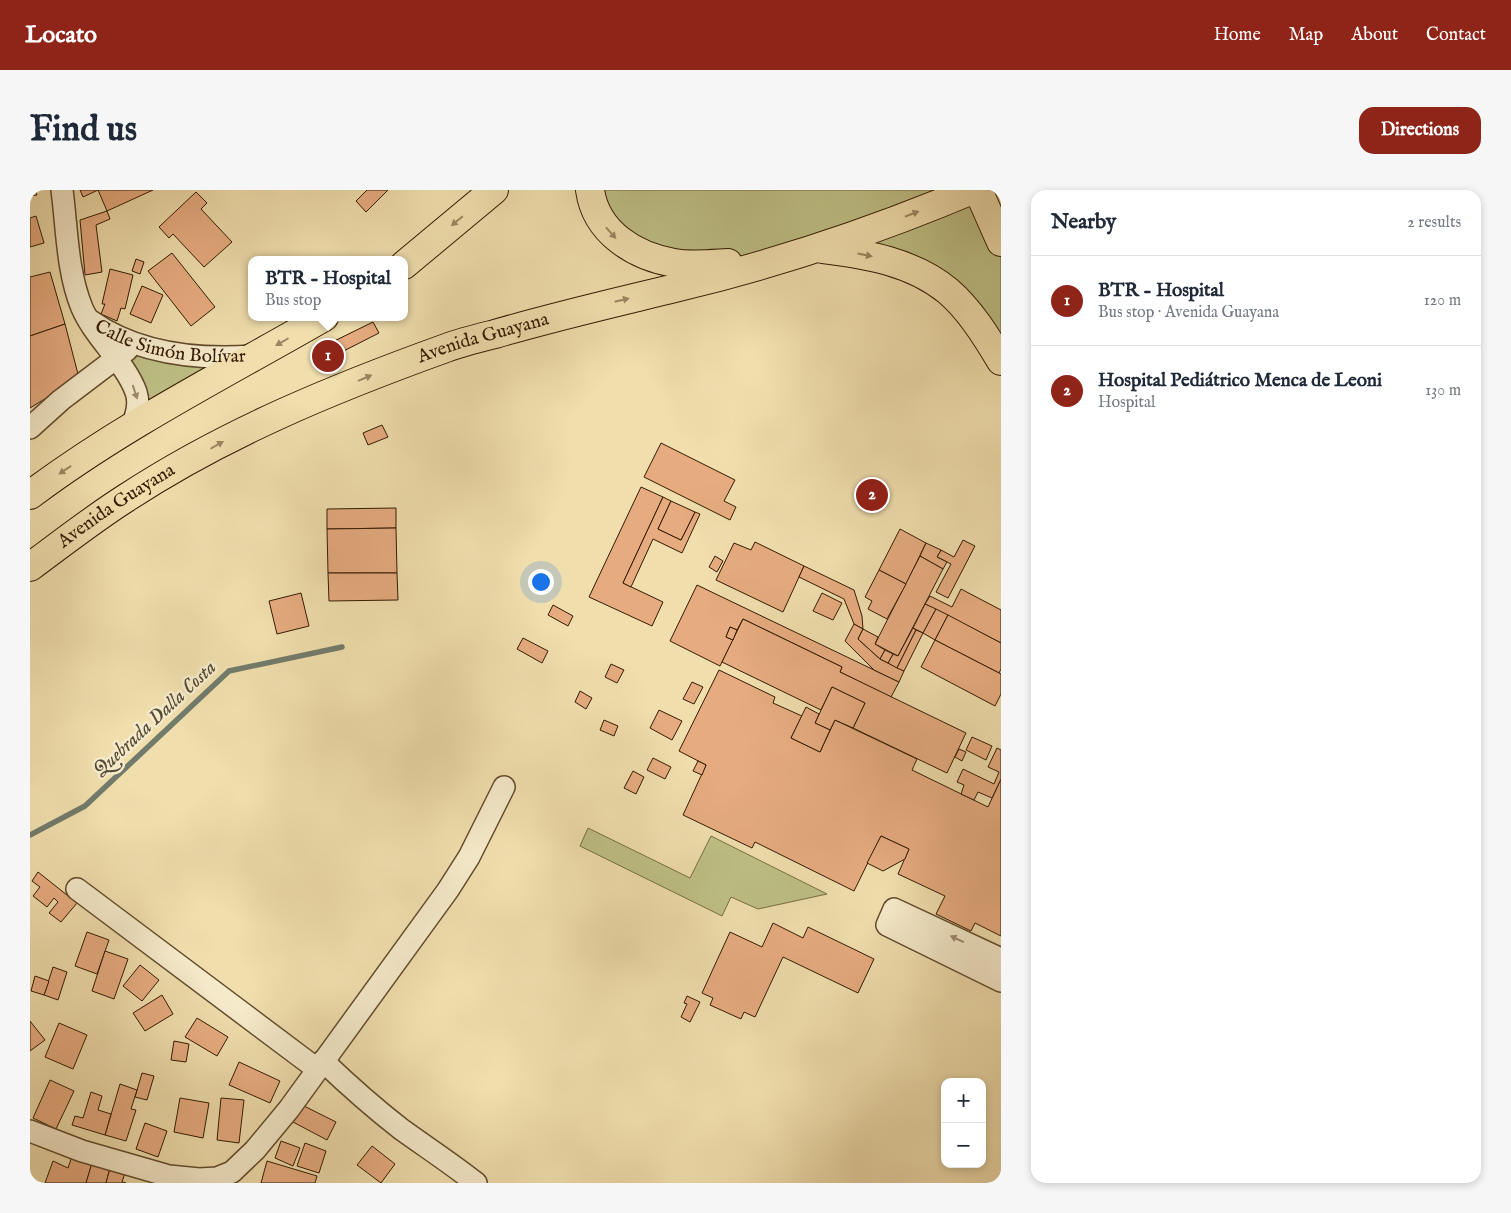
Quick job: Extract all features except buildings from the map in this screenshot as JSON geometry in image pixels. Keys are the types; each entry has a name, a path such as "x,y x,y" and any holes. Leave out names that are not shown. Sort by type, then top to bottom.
{"main road":[{"path":"408,262 494,190"},
{"path":"590,190 595,209 603,224 616,239 648,256 675,263 698,264 789,256"},
{"name":"Avenida Guayana","path":"30,567 125,498 224,441 261,422 372,375 447,348 522,326 601,304 681,287 817,248 972,190"},
{"path":"978,190 1001,242"},
{"path":"817,248 870,256 904,266 928,277 948,291 961,304 988,339 1001,361"},
{"path":"30,495 78,461 130,428 317,321"}],"street":[{"name":"Calle Simón Bolívar","path":"62,190 77,292 87,318 130,380 136,393 137,412 130,428"},
{"name":"Calle Simón Bolívar","path":"87,318 102,329 135,344 171,353 228,358 257,356"},
{"path":"30,428 61,400 135,344"},
{"path":"30,1131 82,1150 169,1176 199,1179 217,1178 232,1172 255,1150 289,1109 448,890 469,857 504,787"},
{"path":"77,889 351,1087 401,1129 476,1183"},
{"path":"1001,960 894,910 887,925 1001,981"}],"green space":[{"path":"590,190 978,190 1001,242 1001,361 972,318 870,256 726,263 648,256"},
{"path":"111,331 230,355 137,412"},
{"path":"588,828 690,878 711,836 827,894 758,909 731,897 722,916 580,846"}],"waterway":[{"name":"Quebrada Dalla Costa","path":"30,835 85,806 229,671 342,647"}],"place":[{"name":"BTR - Hospital","path":"328,356"},
{"name":"Hospital Pediátrico Menca de Leoni","path":"872,495"}]}
